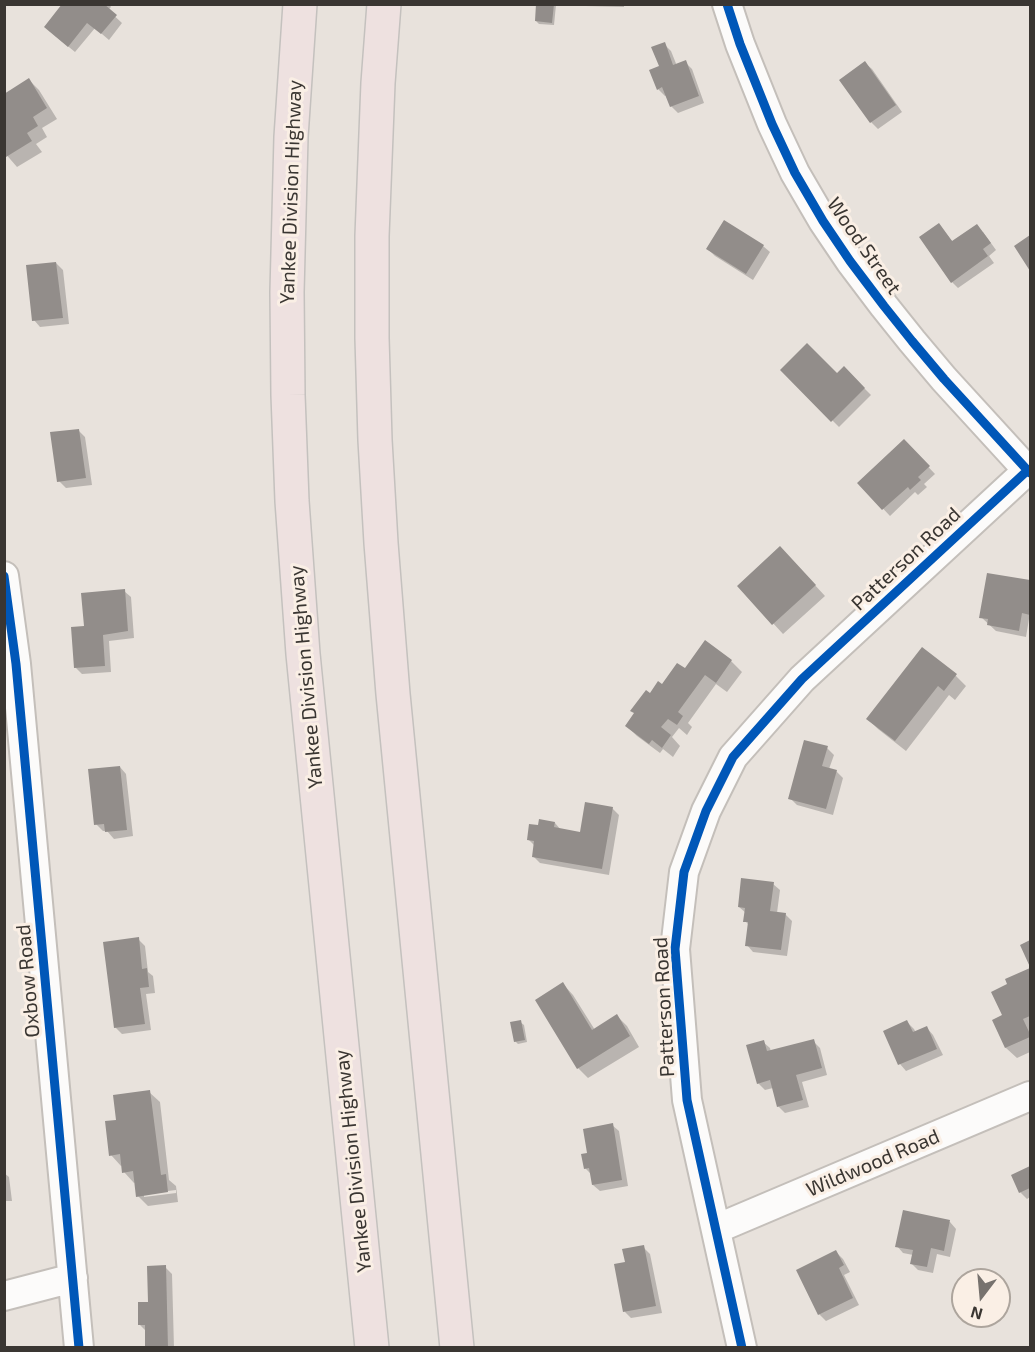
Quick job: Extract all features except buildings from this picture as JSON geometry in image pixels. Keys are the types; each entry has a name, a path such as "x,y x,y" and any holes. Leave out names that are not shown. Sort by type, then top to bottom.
{"highway":[{"name":"Yankee Division Highway","path":"300,4 294,86 288,241 287,344 292,501 303,654 372,1347"},
{"path":"384,4 372,236 375,450 393,694 457,1347"}],"street":[{"name":"Wood Street","path":"727,4 745,58 772,124 795,173 823,221 855,269 944,380 1029,471"},
{"name":"Patterson Road","path":"742,1347 687,1100 675,949 684,872 706,811 733,757 802,679 1029,471"},
{"name":"Oxbow Road","path":"4,576 16,663 79,1347"},
{"name":"Wildwood Road","path":"716,1229 1030,1096"},
{"path":"4,1296 73,1278"}],"cycle path":[{"path":"727,4 740,44 772,124 795,173 823,221 850,261 912,341 1030,473"},
{"path":"742,1348 687,1100 675,949 684,872 706,811 733,757 802,679 1028,470"},
{"path":"4,576 16,664 79,1348"}]}
